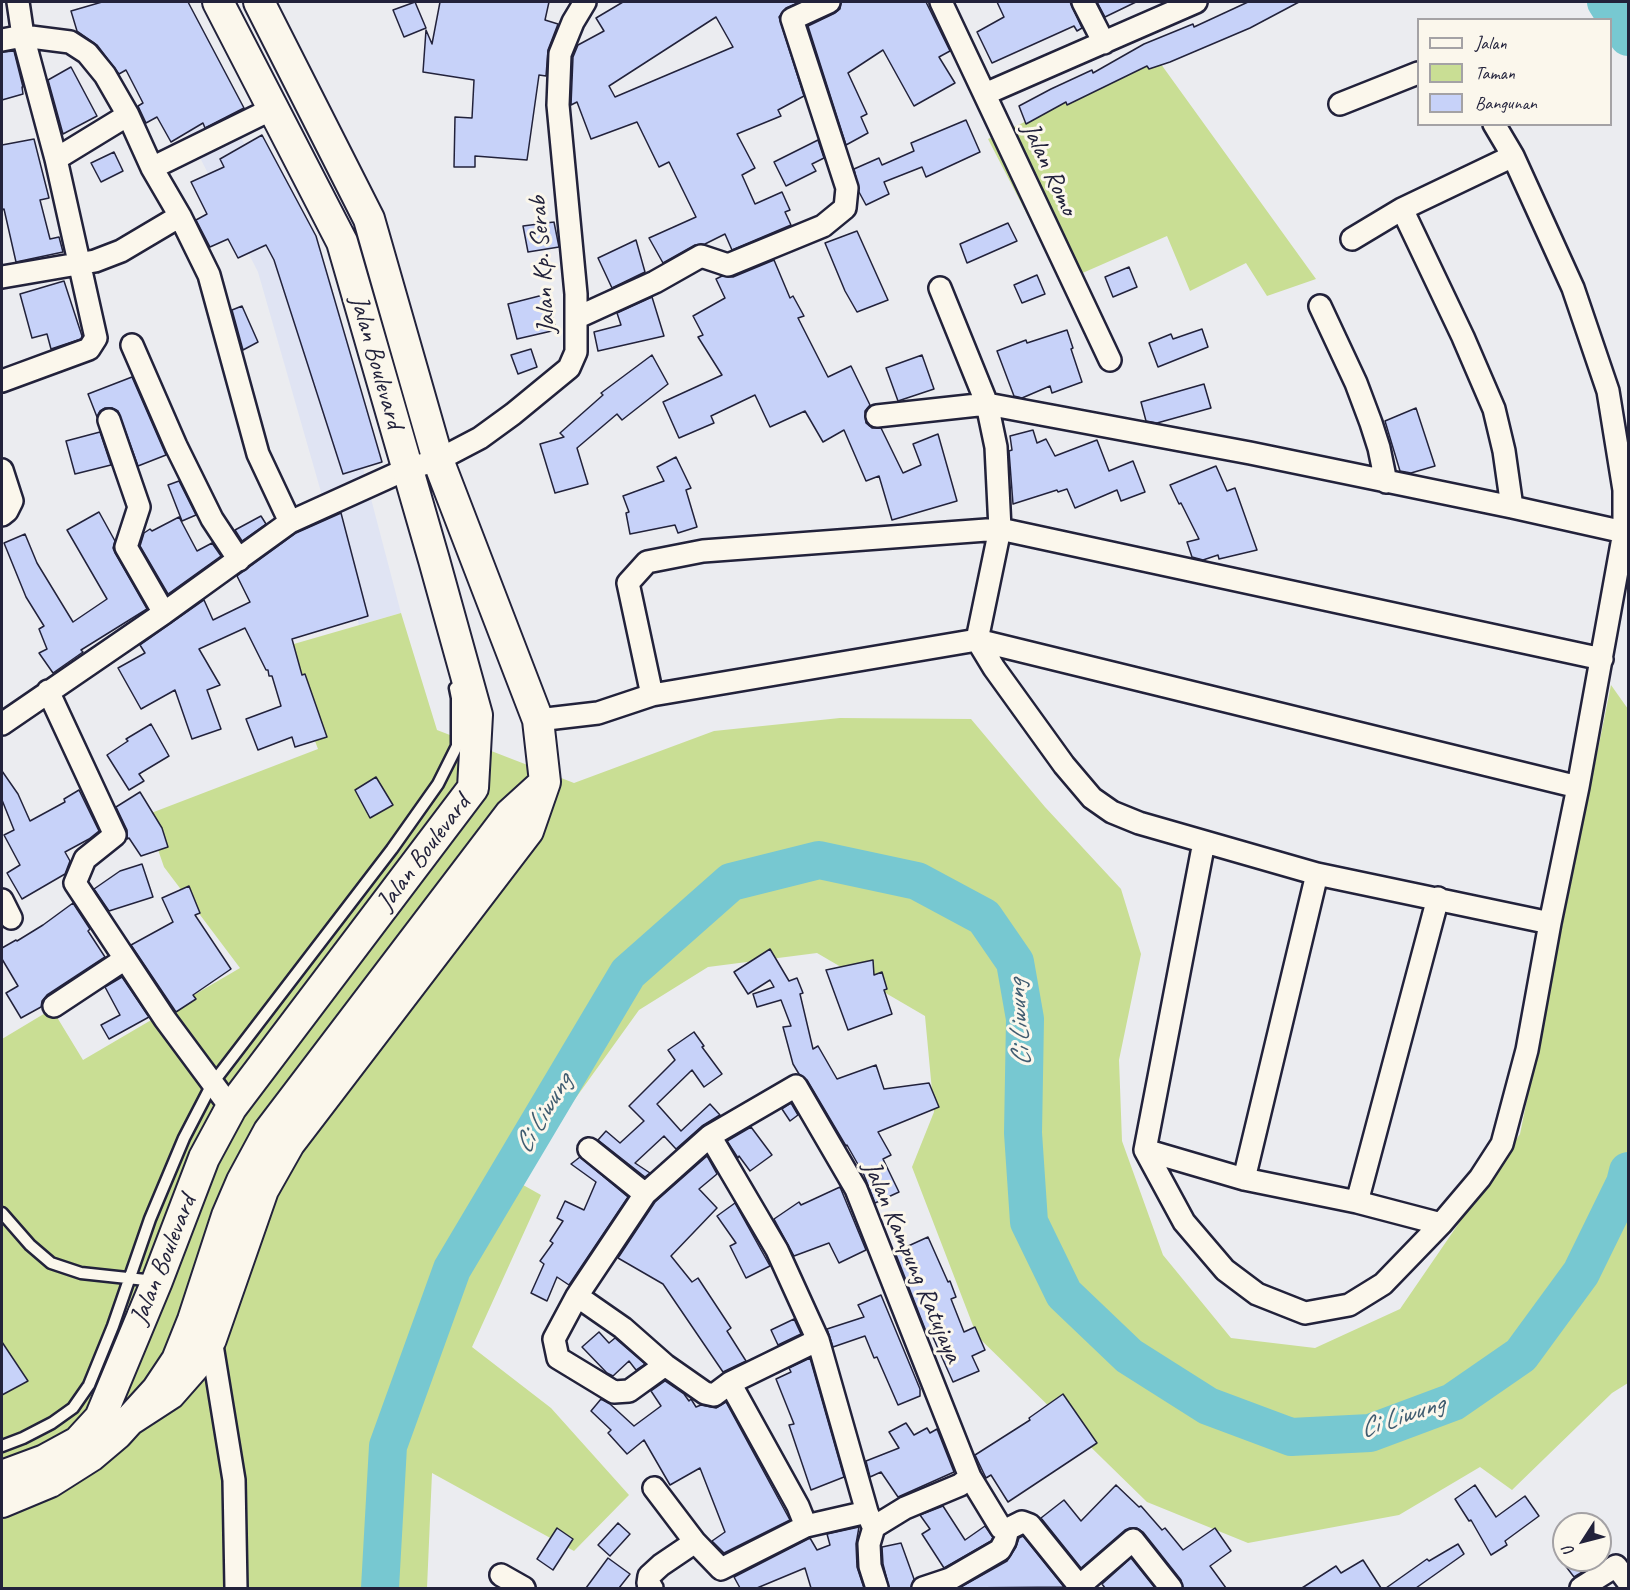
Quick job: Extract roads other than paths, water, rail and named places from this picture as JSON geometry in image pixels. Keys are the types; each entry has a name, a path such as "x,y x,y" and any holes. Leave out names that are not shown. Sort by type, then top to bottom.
{"main road":[{"name":"Jalan Boulevard","path":"116,1424 143,1280 231,1108 473,788 477,715 342,242 218,2"},
{"name":"Jalan Boulevard","path":"2,1476 45,1460 170,1394 199,1361 211,1340 263,1190 289,1144 528,831 545,782 538,720 438,460 369,219 259,2"},
{"name":"Jalan Boulevard","path":"2,1502 50,1482 91,1456 116,1424 157,1390 177,1360 193,1320 227,1216 242,1181 269,1131 510,814 545,782"}],"street":[{"path":"2,381 89,349 96,338 56,159 23,36 18,2"},
{"name":"Jalan Kp. Serab","path":"2,724 164,614 290,522 407,470 438,460 480,438 546,388 568,368 576,352 576,318 571,229 558,105 560,54 573,22 585,2"},
{"path":"576,318 656,282 701,256 728,266 823,226 845,208 847,188 792,19 829,2"},
{"name":"Jalan Romo","path":"941,2 1110,360"},
{"path":"1083,2 1104,43"},
{"path":"984,94 1104,43 1182,4"},
{"path":"2,40 23,36 70,42 87,53 105,75 128,115 152,168 180,216 208,276 258,454 290,522"},
{"path":"1341,104 1417,74"},
{"path":"152,168 274,108"},
{"path":"56,159 128,115"},
{"path":"1204,842 1145,1150 1184,1222 1225,1270 1257,1294 1305,1313 1349,1305 1383,1284 1441,1224 1480,1178 1502,1144 1527,1050 1624,532 1624,490 1608,391 1573,288 1513,156 1495,126"},
{"path":"1352,239 1402,208 1513,156"},
{"path":"1402,208 1463,337 1494,410 1504,451 1512,507"},
{"path":"2,277 79,265 121,251 180,216"},
{"path":"940,288 987,404 996,447 1000,529 977,640 994,668 1064,765 1092,798 1112,812 1139,823 1317,874 1550,923"},
{"path":"1320,306 1356,382 1379,448 1386,482"},
{"path":"132,345 212,519 239,560"},
{"path":"877,416 987,404 1250,453 1624,532"},
{"path":"109,420 139,507 126,547 164,614"},
{"path":"2,470 12,501 7,511 2,514"},
{"path":"652,695 628,583 647,562 703,551 1000,529 1602,659"},
{"path":"538,720 598,713 652,695 977,640 1578,787"},
{"path":"48,691 115,835 85,859 75,883 125,960 231,1108"},
{"path":"1244,1179 1317,874"},
{"path":"1356,1202 1438,898"},
{"path":"54,1006 125,960"},
{"name":"Jalan Kampung Ratujaya","path":"710,1136 796,1086 856,1189 969,1477"},
{"path":"665,1365 629,1391 614,1392 558,1358 554,1339 577,1296 645,1194 710,1136 777,1250 818,1340 870,1520 870,1566 877,1588"},
{"path":"589,1149 645,1194"},
{"path":"1145,1150 1244,1179 1356,1202 1441,1224"},
{"path":"577,1296 623,1328 665,1365 705,1393 714,1395 730,1383 818,1340"},
{"path":"211,1340 234,1480 236,1588"},
{"path":"730,1383 798,1506 806,1526"},
{"path":"654,1488 695,1542 721,1569 806,1526 870,1520 960,1485 969,1477 1001,1528 1008,1528 1018,1523 1030,1525 1076,1582 1081,1583 1133,1540 1171,1588"},
{"path":"923,1588 950,1580 1000,1550 1008,1528"},
{"path":"651,1588 648,1584 649,1576 695,1542"},
{"path":"1581,1588 1616,1566 1629,1582"},
{"path":"501,1575 524,1588"}],"lane":[{"path":"434,560 449,657"},
{"path":"3,1442 52,1423 73,1408 89,1385 143,1280 150,1219 184,1138 212,1084 392,849 438,784 457,746 458,698 453,678"},
{"path":"2,1213 30,1245 51,1263 81,1273 143,1280"}],"waterway":[{"name":"Ci Liwung","path":"1606,2 1628,37"},
{"name":"Ci Liwung","path":"380,1588 388,1446 452,1269 628,973 731,882 819,860 917,881 984,917 1015,962 1025,1019 1023,1133 1029,1222 1064,1294 1129,1356 1208,1406 1291,1437 1370,1433 1453,1402 1521,1355 1581,1273 1625,1183 1628,1171"}]}
